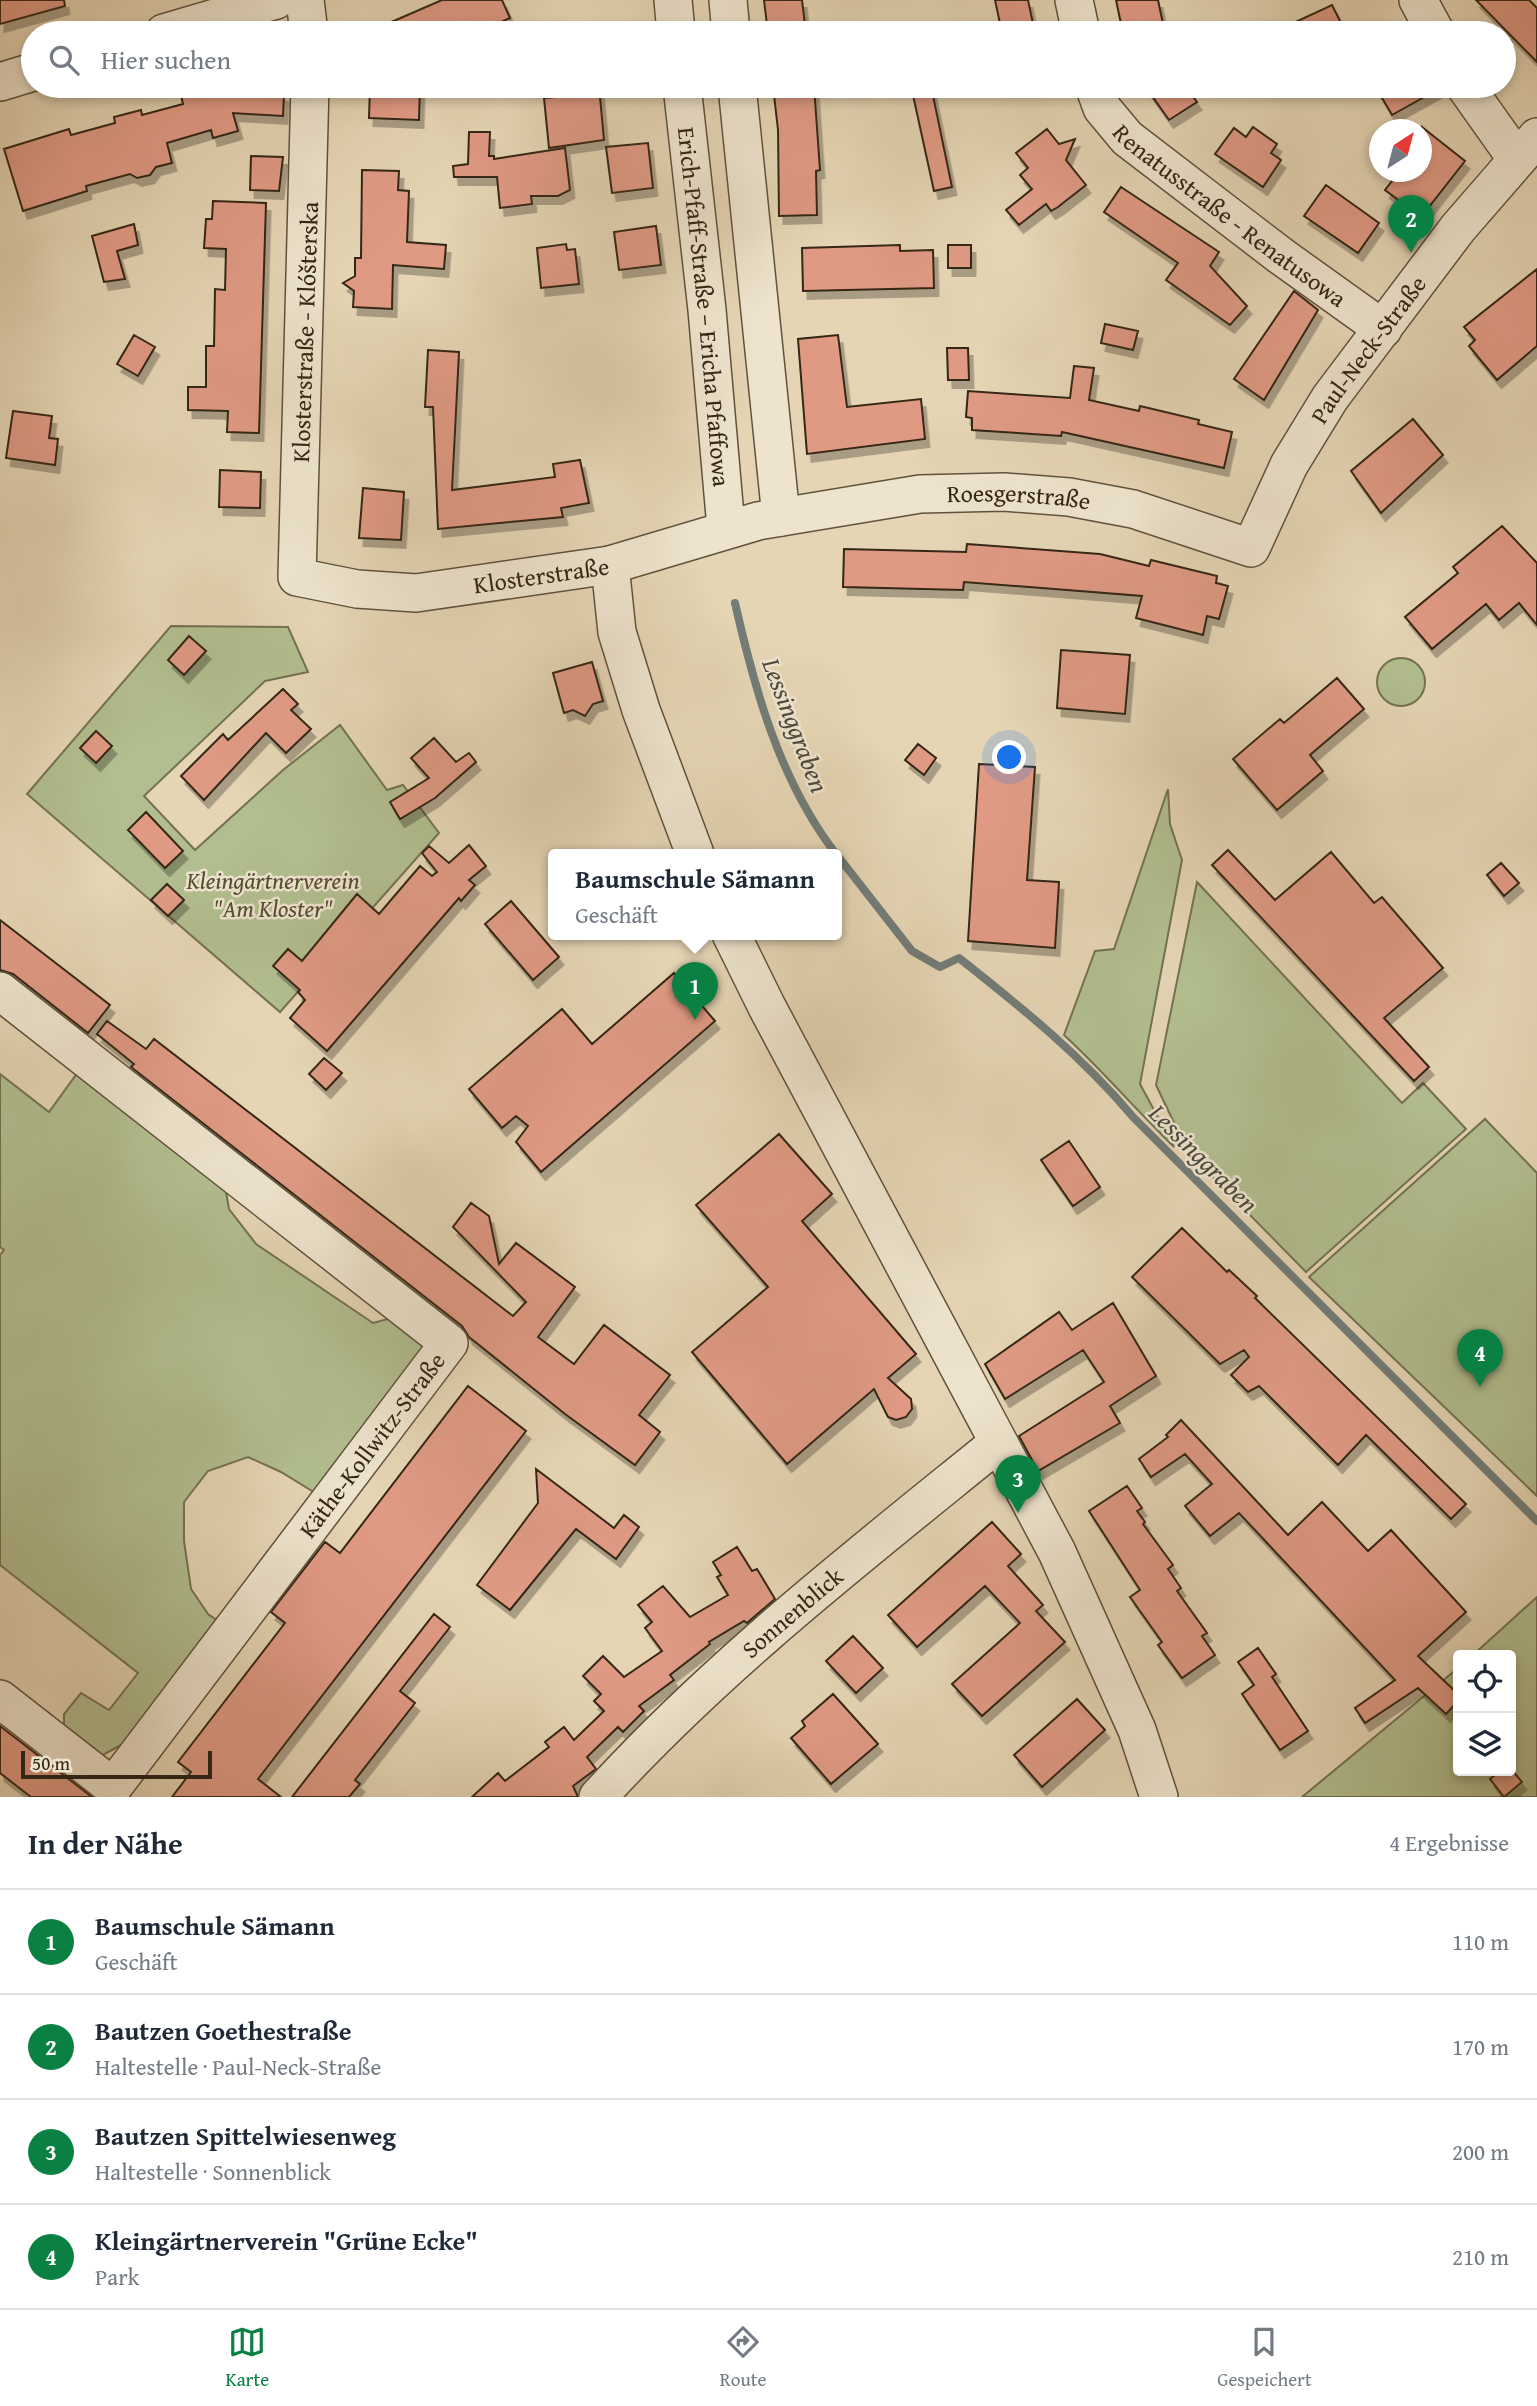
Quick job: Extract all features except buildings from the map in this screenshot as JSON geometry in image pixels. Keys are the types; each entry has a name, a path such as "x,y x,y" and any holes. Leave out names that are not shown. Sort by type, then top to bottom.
{"street":[{"path":"205,21 276,0"},
{"path":"306,0 308,21"},
{"path":"673,0 675,21"},
{"path":"728,0 730,21"},
{"path":"1074,0 1078,21"},
{"path":"1418,0 1429,21"},
{"path":"0,82 21,76"},
{"name":"Klosterstraße - Klóšterska","path":"298,578 310,98"},
{"name":"Erich-Pfaff-Straße – Ericha Pfaffowa","path":"683,98 707,310 726,528"},
{"path":"738,98 781,517"},
{"name":"Renatusstraße - Renatusowa","path":"1098,98 1102,108 1128,138 1281,256 1383,329"},
{"path":"1477,98 1526,147"},
{"name":"Paul-Neck-Straße","path":"1251,548 1289,465 1330,398 1458,228 1526,147"},
{"name":"Roesgerstraße","path":"781,517 920,494 1004,492 1069,497 1133,509 1251,548"},
{"name":"Klosterstraße","path":"298,578 357,589 416,593 610,565 726,528 781,517"},
{"path":"610,565 617,632 641,710 693,849"},
{"path":"735,940 766,1007 1057,1552 1102,1647 1137,1730 1159,1797"},
{"name":"Käthe-Kollwitz-Straße","path":"0,991 449,1343 113,1787 0,1699"},
{"name":"Sonnenblick","path":"598,1797 631,1761 798,1605 998,1443"}],"green space":[{"name":"Kleingärtnerverein \"Am Kloster\"","path":"171,626 288,627 308,672 265,681 144,796 195,850 283,770 340,725 387,790 403,785 439,833 280,1012 27,794"},
{"path":"1401,658 1418,665 1425,682 1418,699 1401,706 1384,699 1377,682 1384,665"},
{"path":"1168,789 1170,824 1182,860 1140,1084 1174,1147 1064,1035 1095,951 1114,949"},
{"path":"1197,882 1402,1103 1423,1083 1466,1129 1306,1272 1188,1152 1156,1085"},
{"path":"78,1072 225,1186 229,1209 256,1244 373,1323 395,1317 416,1333 428,1356 320,1496 281,1472 248,1457 208,1471 184,1502 184,1541 191,1589 208,1614 221,1623 132,1739 101,1756 64,1726 64,1714 81,1693 109,1710 138,1673 0,1565 0,1255 4,1250 0,1247 0,1074 49,1112"},
{"path":"1485,1119 1537,1173 1537,1496 1309,1277"},
{"path":"1537,1597 1537,1797 1302,1797 1453,1672 1453,1776 1516,1776 1516,1650 1479,1650"}],"waterway":[{"name":"Lessinggraben","path":"735,603 751,669 772,734 799,796 832,849"},
{"name":"Lessinggraben","path":"842,861 912,951 940,967 959,958 1072,1053 1537,1521"}],"place":[{"name":"Bautzen Goethestraße","path":"1411,253"},
{"name":"Baumschule Sämann","path":"695,1020"},
{"name":"Kleingärtnerverein \"Grüne Ecke\"","path":"1480,1387"},
{"name":"Bautzen Spittelwiesenweg","path":"1018,1513"}]}
